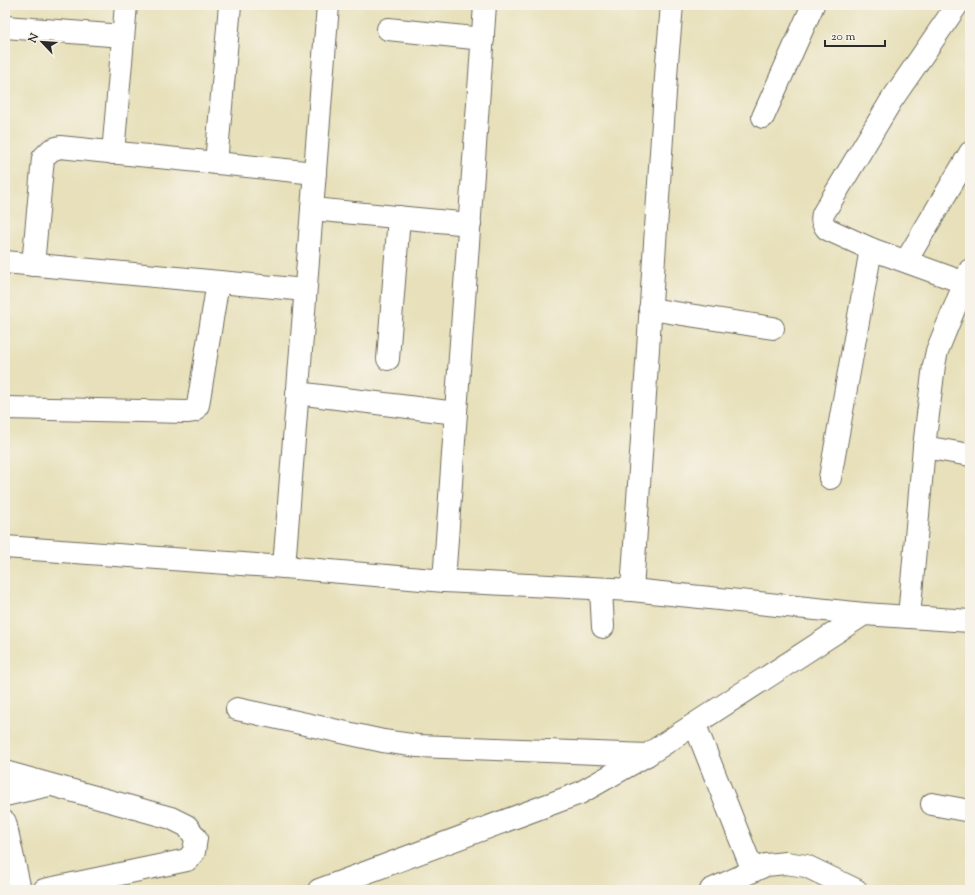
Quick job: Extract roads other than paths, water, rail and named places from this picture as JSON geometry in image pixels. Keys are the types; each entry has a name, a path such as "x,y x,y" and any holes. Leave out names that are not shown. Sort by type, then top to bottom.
{"street":[{"path":"113,153 126,5"},
{"path":"216,163 230,5"},
{"path":"284,567 328,5"},
{"path":"444,582 485,5"},
{"path":"632,590 666,70 672,5"},
{"path":"763,117 813,5"},
{"path":"909,617 924,447 937,351 963,305 967,276 906,261 871,249 827,229 821,220 823,214 891,101 957,5"},
{"path":"5,27 123,36"},
{"path":"388,29 483,39"},
{"path":"33,265 43,158 51,150 60,147 315,173"},
{"path":"906,261 970,153"},
{"path":"312,209 470,224"},
{"path":"388,359 399,217"},
{"path":"830,478 871,249"},
{"path":"5,262 305,290"},
{"path":"5,408 194,411 198,404 218,282"},
{"path":"650,308 773,328"},
{"path":"297,393 456,413"},
{"path":"924,447 970,455"},
{"path":"5,547 284,567 444,582 632,590 864,614 970,621"},
{"path":"601,589 603,627"},
{"path":"319,890 580,793 647,755 695,725 864,614"},
{"path":"237,709 383,741 418,746 647,755"},
{"path":"695,725 753,871"},
{"path":"5,772 171,818 187,826 196,838 194,852 187,860 44,890"},
{"path":"5,795 51,785"},
{"path":"932,804 970,811"},
{"path":"5,822 20,890"},
{"path":"711,890 766,866 786,863 806,866 845,887"}]}
